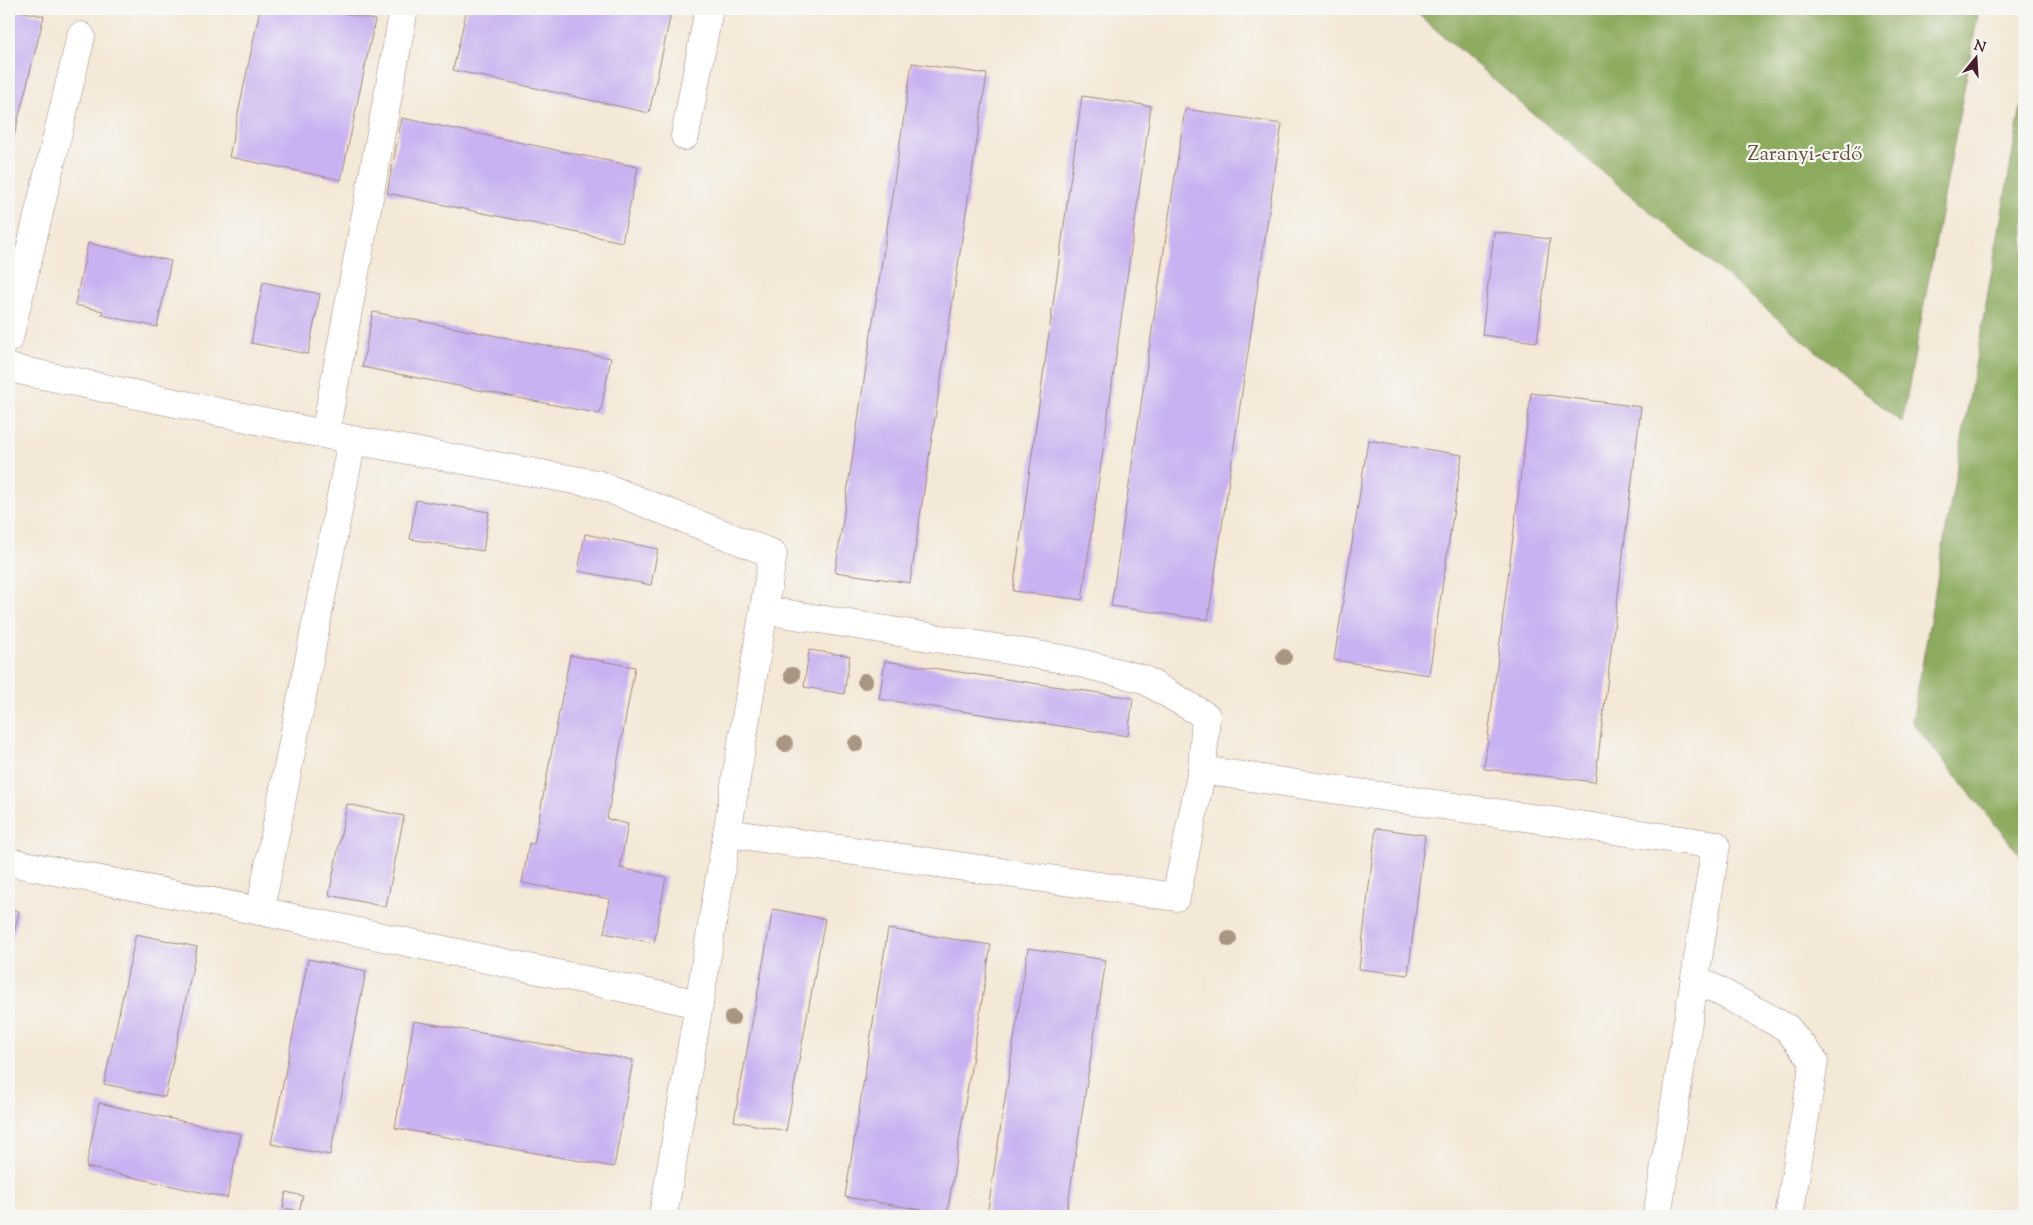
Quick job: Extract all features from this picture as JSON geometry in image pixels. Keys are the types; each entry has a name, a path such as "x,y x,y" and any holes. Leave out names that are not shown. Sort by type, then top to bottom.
{"lane":[{"path":"325,434 404,9"},
{"path":"685,136 709,9"},
{"path":"9,338 81,36"},
{"path":"9,368 352,440 597,484 773,554 663,1216"},
{"path":"260,911 352,440"},
{"path":"727,833 1176,897 1202,770 1206,716 1143,679 1069,660 764,610"},
{"path":"1202,770 1716,845 1657,1216"},
{"path":"9,862 260,911 699,1004"},
{"path":"1695,978 1788,1028 1814,1061 1789,1216"}],"green space":[{"name":"Zaranyi-erdő","path":"1412,9 1979,9 1902,423 1530,111"},
{"path":"2024,89 2024,860 1912,722"}],"building":[{"path":"9,9 44,16 9,156"},
{"path":"260,9 324,9 375,20 341,180 229,157"},
{"path":"467,9 672,9 649,113 453,70"},
{"path":"912,63 987,74 910,583 835,572"},
{"path":"1082,96 1151,106 1082,600 1013,591"},
{"path":"1185,109 1282,124 1208,620 1111,606"},
{"path":"402,118 638,167 622,242 387,193"},
{"path":"1494,232 1550,239 1537,342 1482,335"},
{"path":"88,243 171,261 157,327 102,315 103,311 75,305"},
{"path":"263,282 320,294 308,354 251,343"},
{"path":"373,312 611,358 600,414 362,367"},
{"path":"1531,393 1641,407 1595,782 1484,769"},
{"path":"1368,440 1462,455 1429,675 1334,660"},
{"path":"416,500 489,512 483,551 410,539"},
{"path":"585,534 658,549 651,585 578,571"},
{"path":"809,650 850,656 844,694 804,687"},
{"path":"570,655 635,667 607,819 628,824 620,868 666,877 654,943 604,933 610,899 522,883 529,843 534,844"},
{"path":"885,661 1133,698 1128,736 879,699"},
{"path":"347,804 404,816 386,907 329,895"},
{"path":"1376,828 1425,835 1408,975 1359,969"},
{"path":"9,909 19,911 10,952 9,952"},
{"path":"773,909 825,919 786,1131 734,1121"},
{"path":"888,929 991,945 947,1214 845,1197"},
{"path":"136,934 197,947 165,1097 104,1084"},
{"path":"1028,948 1106,960 1066,1216 987,1216"},
{"path":"308,959 366,971 330,1155 271,1144"},
{"path":"414,1021 633,1060 614,1167 395,1128"},
{"path":"99,1103 241,1134 227,1198 86,1167"},
{"path":"286,1192 303,1196 299,1211 283,1208"}]}
